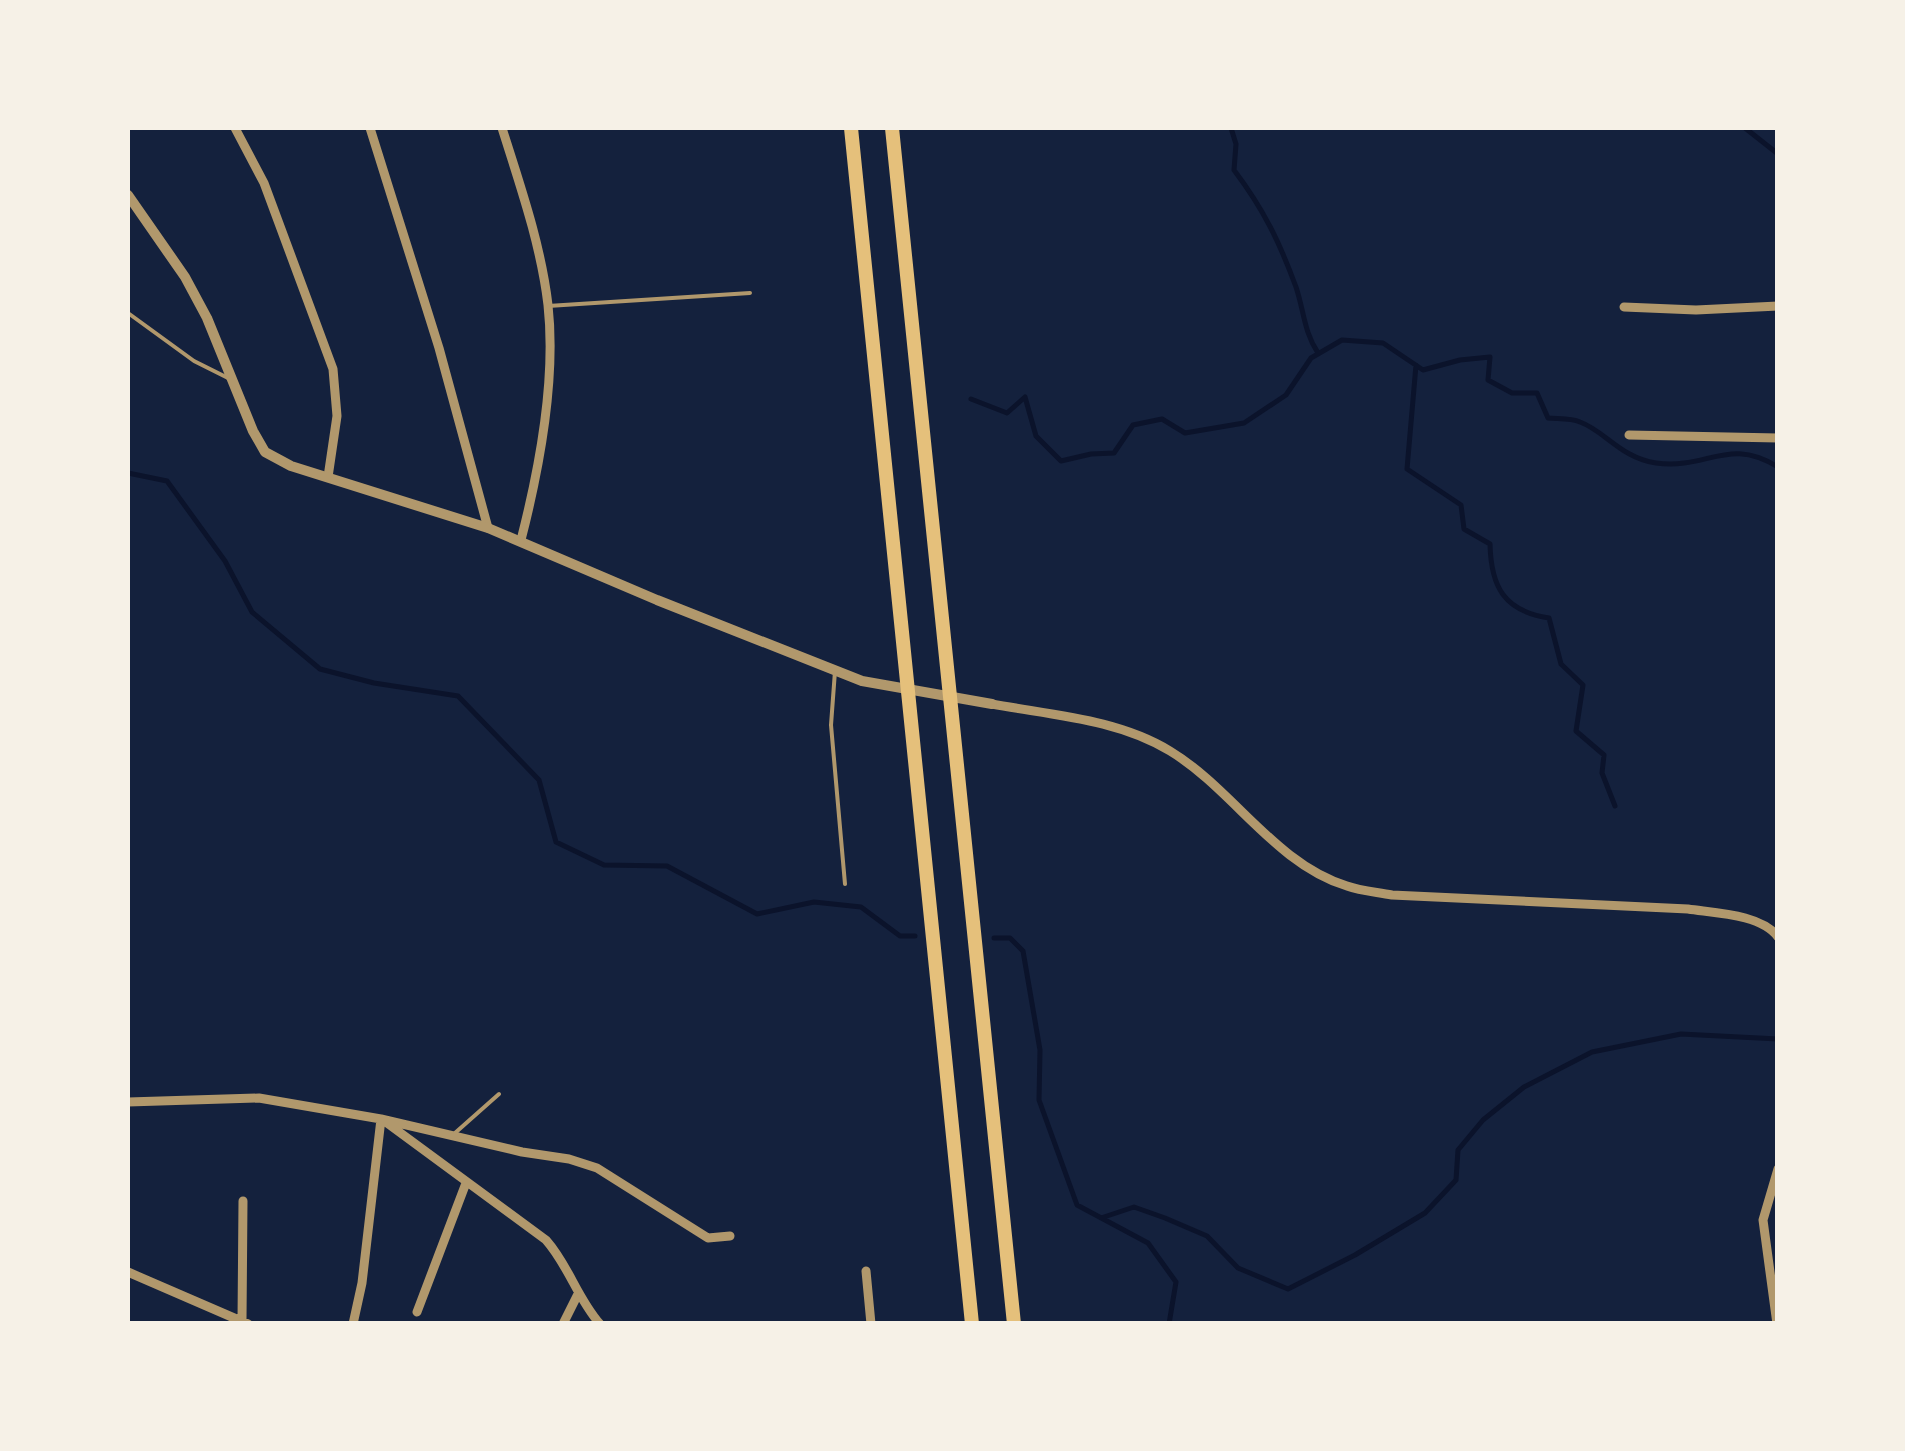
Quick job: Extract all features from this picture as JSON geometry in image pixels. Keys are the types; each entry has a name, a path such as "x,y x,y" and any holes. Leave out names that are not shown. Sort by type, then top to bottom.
{"highway":[{"path":"850,128 972,1324"},
{"path":"892,128 1014,1324"}],"street":[{"path":"235,128 264,182 333,369 337,416 328,477"},
{"path":"370,128 488,528"},
{"path":"502,128 528,215 548,306 549,360 542,434 520,540"},
{"path":"128,196 185,277 207,318 265,452 291,466 520,540 656,600 862,681 1097,723 1141,736 1199,770 1308,868 1346,886 1392,895 1688,909 1732,916 1776,931"},
{"path":"1624,307 1696,310 1778,306"},
{"path":"1629,435 1778,438"},
{"path":"128,1102 258,1098 380,1118 597,1168 708,1238 730,1236"},
{"path":"380,1118 546,1240 563,1260 578,1294 600,1324"},
{"path":"352,1324 362,1282 380,1118"},
{"path":"1777,1324 1763,1220 1778,1169"},
{"path":"417,1312 466,1183"},
{"path":"128,1272 245,1322 243,1200"},
{"path":"866,1271 871,1324"},
{"path":"564,1324 578,1294"}],"lane":[{"path":"548,306 750,292"},
{"path":"128,313 194,361 232,380"},
{"path":"835,671 831,725 845,884"},
{"path":"451,1136 499,1094"}],"waterway":[{"path":"1231,128 1236,144 1234,170 1277,240 1318,353"},
{"path":"1745,128 1778,154"},
{"path":"971,399 1007,413 1025,397 1036,436 1061,461 1114,453 1133,425 1162,419 1185,433 1244,423 1286,395 1311,358 1342,340 1383,343 1423,370 1490,357 1488,380 1512,393 1537,393 1548,418 1580,422 1644,460 1674,464 1745,454 1778,467"},
{"path":"1416,365 1407,469 1461,505 1464,529 1490,544 1493,573 1503,595 1521,610 1549,618 1561,664 1583,685 1576,731 1604,755 1602,773 1615,806"},
{"path":"128,473 167,481 225,561 252,612 320,669 374,683 458,696 539,780 556,842 604,865 667,866 757,914 814,902 861,907 900,936 915,936"},
{"path":"994,938 1010,938 1023,951 1040,1050 1039,1100 1077,1205 1148,1243 1176,1282 1169,1324"},
{"path":"1101,1218 1134,1207 1165,1218 1207,1236 1238,1268 1288,1289 1425,1213 1456,1180 1458,1150 1483,1120 1524,1087 1592,1052 1681,1034 1778,1039"}]}
